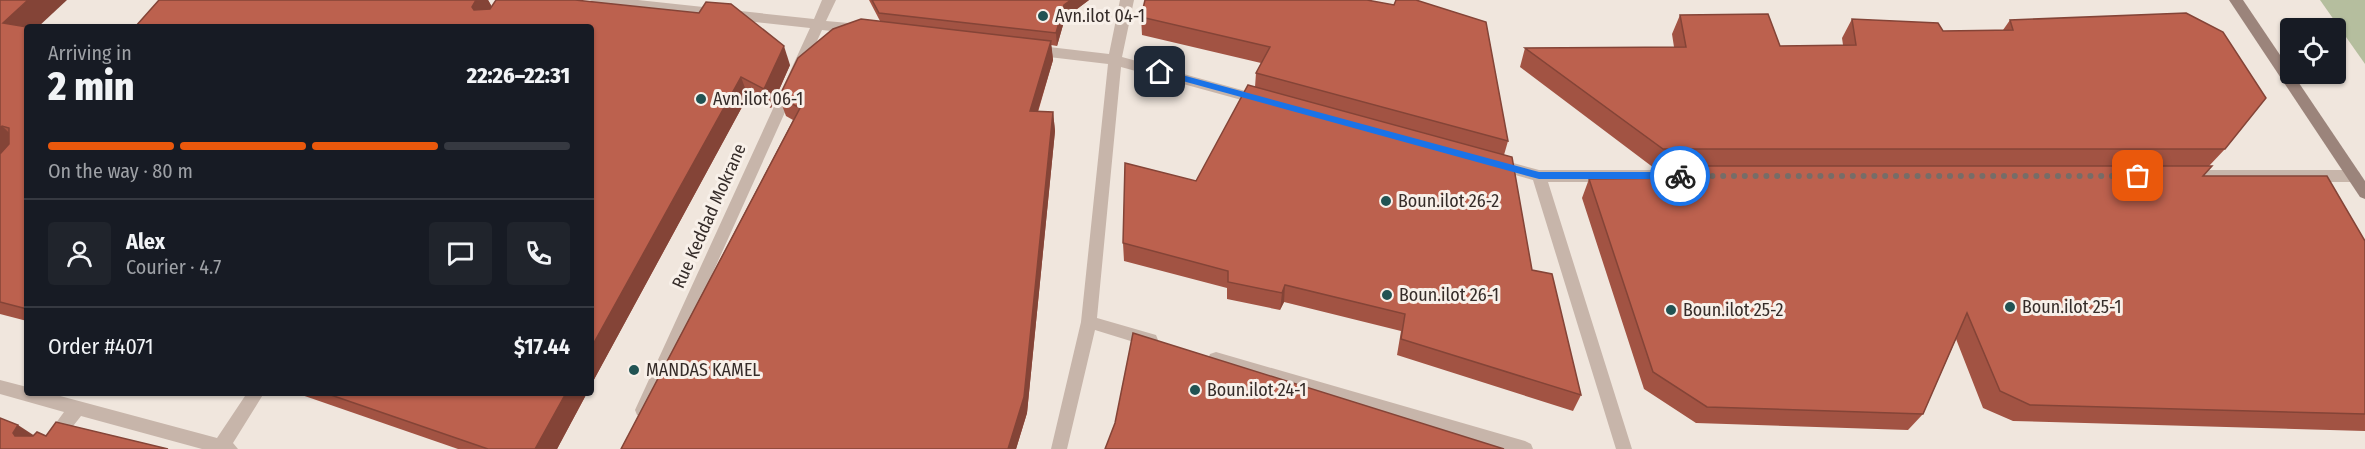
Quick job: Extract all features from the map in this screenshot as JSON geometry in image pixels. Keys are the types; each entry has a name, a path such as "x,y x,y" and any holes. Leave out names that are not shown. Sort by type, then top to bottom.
{"main road":[{"path":"2236,0 2365,193"}],"street":[{"path":"597,0 877,32"},
{"name":"Rue Keddad Mokrane","path":"635,427 829,0"},
{"path":"1059,449 1089,322 1115,60 1127,0"},
{"path":"1020,48 1115,60 1276,104"},
{"path":"1482,160 1539,176 1719,176"},
{"path":"1539,176 1624,449"},
{"path":"2174,176 2354,176"},
{"path":"1089,322 1169,345"},
{"path":"1204,356 1525,449"},
{"path":"0,387 24,394"},
{"path":"33,396 226,448 254,396"},
{"path":"45,449 77,408"}],"green space":[{"path":"2320,0 2365,0 2365,64 2346,37 2346,18 2333,18"}],"building":[{"path":"0,0 28,0 3,23 24,26 24,308 0,302 0,154 9,144 9,128 2,126 0,128"},
{"path":"159,0 476,0 472,7 474,10 490,9 496,0 575,0 699,13 706,2 731,4 784,46 764,89 741,77 594,343 594,24 138,24"},
{"path":"872,0 1071,0 1064,5 1056,33 879,13"},
{"path":"1145,0 1367,0 1394,5 1396,0 1416,0 1486,22 1508,141 1256,73 1270,47 1141,17"},
{"path":"2186,13 2223,32 2266,98 2225,149 1663,149 1525,48 1686,47 1680,15 1768,14 1780,46 1856,45 1852,19 1938,23 1943,31 2013,30 2010,20"},
{"path":"861,19 1051,41 1030,111 1053,112 1024,397 1008,449 621,449 800,108 779,97 798,58 833,29"},
{"path":"1248,85 1512,157 1532,270 1552,274 1581,395 1401,339 1405,314 1285,285 1282,293 1228,282 1228,271 1123,243 1125,163 1196,181"},
{"path":"1685,166 2212,166 2203,176 2327,176 2365,241 2365,414 2030,405 2000,391 1967,313 1923,414 1707,407 1653,372 1589,179 1702,178"},
{"name":"Boun.ilot 24-1","path":"1133,333 1504,449 1105,449 1115,423"},
{"path":"334,396 564,396 535,449 488,449"},
{"path":"0,418 18,425 13,433 15,436 33,436 37,432 46,436 56,422 168,449 0,449"}],"way so far":[{"path":"1680,176 2138,176"}],"place":[{"name":"Avn.ilot 04-1","path":"1043,16"},
{"name":"Avn.ilot 06-1","path":"701,99"},
{"name":"Boun.ilot 26-2","path":"1386,201"},
{"name":"Boun.ilot 26-1","path":"1387,295"},
{"name":"Boun.ilot 25-1","path":"2010,307"},
{"name":"Boun.ilot 25-2","path":"1671,310"},
{"name":"MANDAS KAMEL","path":"634,370"},
{"name":"Boun.ilot 24-1","path":"1195,390"}],"route":[{"path":"1160,72 1539,176 1680,176"}]}
